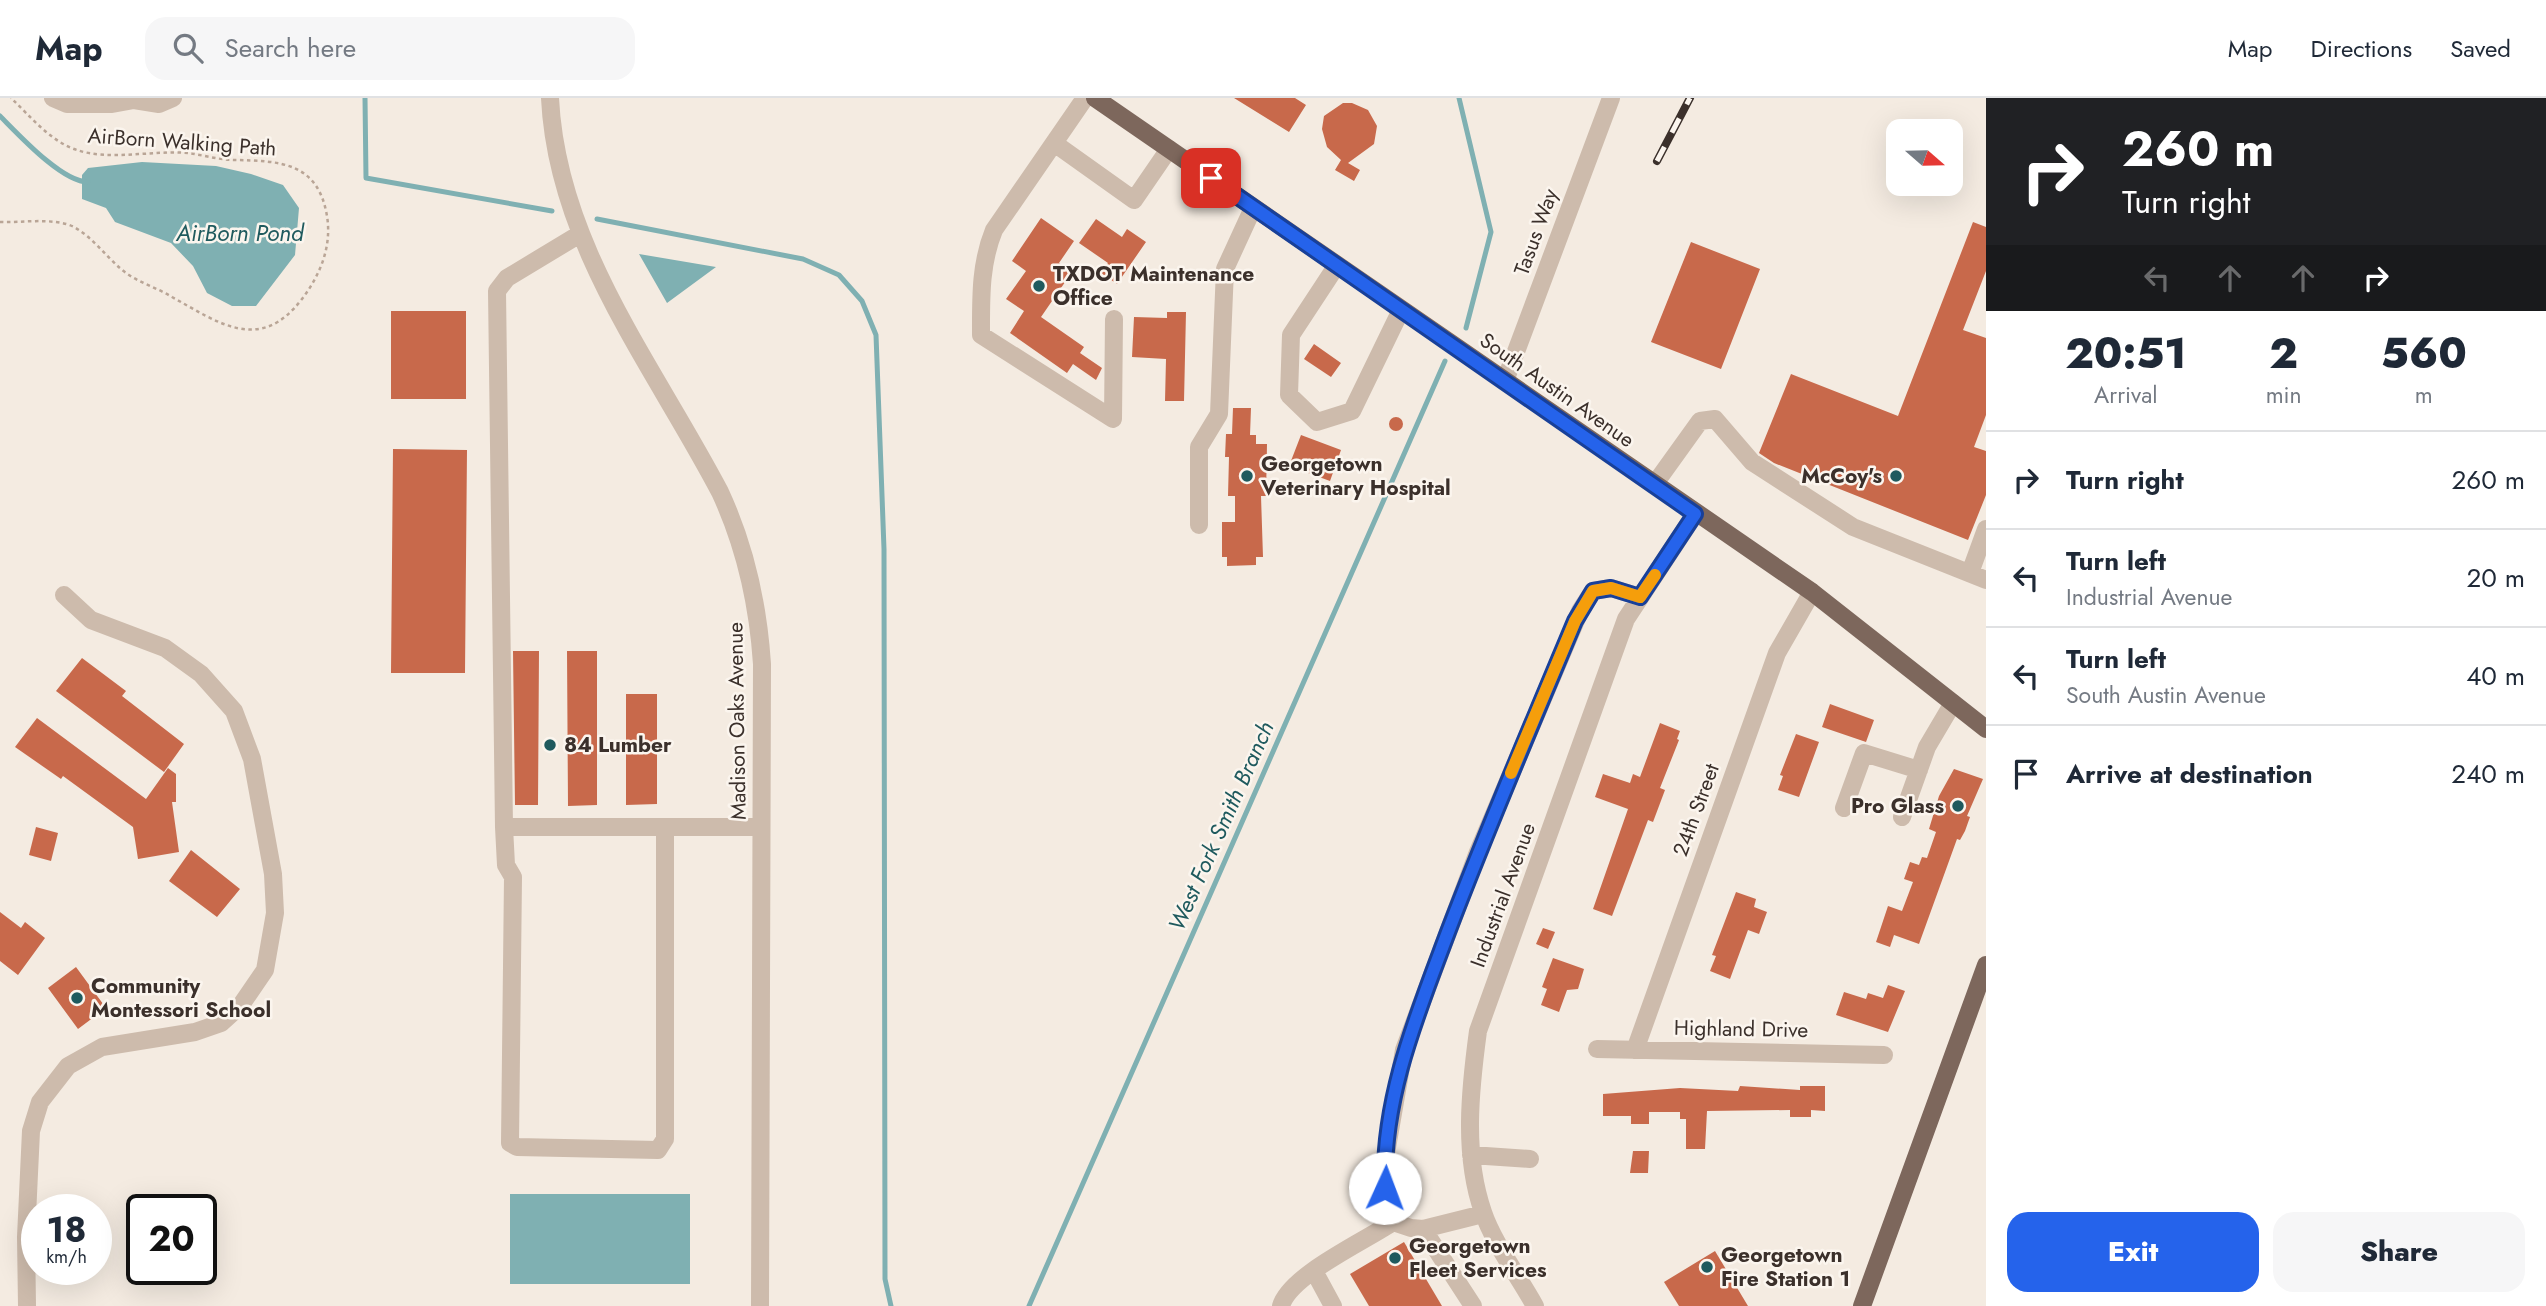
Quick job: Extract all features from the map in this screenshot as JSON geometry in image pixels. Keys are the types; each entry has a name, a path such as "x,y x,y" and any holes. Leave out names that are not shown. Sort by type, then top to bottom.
{"main road":[{"name":"South Austin Avenue","path":"1095,98 1695,514 1812,592 1986,729"},
{"path":"1862,1306 1986,965"}],"street":[{"path":"53,98 68,104 113,104 133,99 159,104 173,98"},
{"name":"Madison Oaks Avenue","path":"550,98 556,153 580,234 602,282 720,492 746,557 760,627 760,1306"},
{"path":"1085,98 994,230 981,283 981,335 1113,419 1114,319"},
{"name":"Tasus Way","path":"1505,381 1611,98"},
{"path":"1054,143 1134,200 1169,149"},
{"path":"1199,525 1199,447 1219,414 1224,269 1253,208"},
{"path":"580,234 507,278 497,292 504,827 506,865 513,877 510,1143 517,1147 658,1150 665,1139 665,828"},
{"path":"1337,265 1291,335 1289,395 1317,422 1352,411 1401,310"},
{"path":"1654,485 1700,421 1714,419 1752,462 1853,527 1978,577 1986,529"},
{"name":"Industrial Avenue","path":"1535,1306 1483,1214 1472,1155 1471,1084 1478,1031 1626,619 1695,514"},
{"path":"1483,1214 1423,1229 1394,1222 1385,1212 1384,1165 1404,1050 1478,852 1580,611 1593,591 1611,588 1640,597"},
{"name":"24th Street","path":"1635,1050 1777,653 1812,592"},
{"path":"27,1306 26,1237 31,1131 40,1102 68,1066 102,1047 195,1032 221,1023 241,1005 265,970 275,913 274,874 252,759 234,711 201,674 165,648 91,620 64,595"},
{"path":"1902,817 1934,733 1953,703"},
{"path":"1844,808 1864,754 1919,770"},
{"path":"504,827 761,827"},
{"name":"Highland Drive","path":"1597,1049 1884,1055"},
{"path":"1472,1155 1530,1158"},
{"path":"1280,1306 1284,1295 1314,1271 1394,1222"},
{"path":"1423,1229 1474,1306"},
{"path":"1314,1271 1333,1306"}],"path":[{"name":"AirBorn Walking Path","path":"0,222 59,224 75,228 127,274 222,325 241,329 272,326 299,303 319,271 326,254 328,234 324,202 310,177 296,168 280,162 234,160 188,153 92,153 76,150 58,141 11,98"}],"water":[{"name":"AirBorn Pond","path":"142,162 216,166 283,185 299,208 295,255 256,306 232,306 207,293 193,266 171,243 115,222 106,208 82,199 82,175 88,168"},
{"path":"639,254 716,267 667,303"},
{"path":"510,1194 690,1194 690,1284 510,1284"}],"building":[{"path":"1234,98 1295,98 1306,105 1289,132"},
{"path":"1343,103 1352,103 1368,110 1377,126 1374,144 1348,163 1360,170 1354,181 1335,170 1341,160 1327,147 1322,129 1324,116"},
{"name":"TXDOT Maintenance Office","path":"1041,218 1074,241 1059,263 1072,272 1041,317 1084,347 1080,353 1102,368 1096,380 1073,364 1067,373 1010,333 1024,311 1006,299 1026,271 1012,261"},
{"path":"1096,219 1122,237 1127,229 1146,242 1117,284 1101,273 1108,263 1079,243"},
{"name":"McCoy's","path":"1973,222 1986,227 1986,271 1963,330 1986,338 1986,415 1974,447 1986,451 1986,495 1968,540 1774,463 1759,453 1791,374 1898,416"},
{"path":"1691,242 1760,269 1721,369 1651,342"},
{"path":"391,311 466,311 466,399 391,399"},
{"path":"1167,312 1186,312 1184,401 1165,401 1166,359 1132,357 1134,317 1167,318"},
{"path":"1314,344 1341,363 1331,377 1304,359"},
{"path":"1233,408 1251,408 1250,435 1256,435 1256,444 1267,444 1266,496 1261,496 1263,557 1256,557 1256,565 1227,566 1227,557 1222,557 1222,522 1235,522 1235,496 1228,496 1229,457 1225,457 1226,434 1232,434"},
{"path":"1393,417 1399,417 1403,424 1399,431 1393,431 1389,427 1389,421"},
{"path":"1301,435 1341,450 1330,481 1289,466"},
{"path":"393,449 467,450 465,673 391,673"},
{"path":"513,651 539,651 538,805 515,805"},
{"path":"567,651 597,651 597,805 568,806"},
{"path":"82,658 126,691 122,696 184,744 164,772 56,691"},
{"path":"626,694 657,694 657,804 626,805"},
{"path":"1830,704 1874,720 1866,742 1822,727"},
{"path":"37,718 146,799 168,768 176,774 176,802 172,802 179,852 138,859 133,827 63,776 61,779 15,747"},
{"path":"1660,723 1680,731 1679,740 1660,788 1665,790 1653,822 1648,820 1612,916 1593,909 1628,809 1595,797 1603,774 1630,783 1633,774 1640,777"},
{"path":"1796,734 1819,742 1799,797 1778,790 1783,776 1780,775"},
{"path":"1954,769 1983,779 1967,816 1970,817 1965,831 1960,840 1957,839 1919,944 1894,935 1890,947 1876,942 1888,906 1902,911 1913,882 1904,879 1910,862 1919,865 1922,857 1927,858 1936,832 1929,829 1939,796"},
{"path":"36,827 58,833 51,861 29,855"},
{"path":"191,850 240,889 217,917 169,881"},
{"path":"1736,892 1756,899 1754,907 1767,912 1759,934 1748,930 1730,979 1710,971 1716,956 1712,955"},
{"path":"0,912 21,928 25,922 45,938 18,975 0,961"},
{"path":"1543,928 1555,932 1548,949 1536,944"},
{"path":"1553,958 1584,969 1578,989 1567,990 1559,1012 1541,1005 1547,989 1542,987"},
{"name":"Community Montessori School","path":"76,967 106,1008 78,1029 48,988"},
{"path":"1888,985 1905,991 1888,1032 1836,1015 1844,992 1866,999 1868,993 1883,998"},
{"path":"1740,1086 1800,1090 1800,1086 1825,1086 1825,1111 1811,1110 1811,1117 1790,1117 1790,1110 1707,1111 1705,1149 1686,1149 1686,1119 1680,1119 1680,1112 1649,1112 1649,1124 1631,1124 1631,1116 1603,1116 1603,1094 1680,1088 1738,1091"},
{"path":"1633,1151 1649,1151 1648,1173 1630,1173"},
{"name":"Georgetown Fleet Services","path":"1404,1242 1442,1306 1369,1306 1350,1274"},
{"name":"Georgetown Fire Station 1","path":"1715,1251 1748,1306 1679,1306 1664,1282"}],"waterway":[{"path":"365,98 366,178 552,211"},
{"name":"West Fork Smith Branch","path":"1459,98 1491,232 1466,328"},
{"path":"0,116 54,166 78,180 88,182"},
{"path":"597,219 803,259 839,275 862,301 876,335 884,549 885,1279 891,1306"},
{"name":"West Fork Smith Branch","path":"1029,1306 1445,361"}],"railway":[{"path":"1657,161 1690,98"}],"slow traffic":[{"path":"1511,773 1575,621 1593,591 1611,588 1640,597 1655,575"}],"place":[{"name":"TXDOT Maintenance Office","path":"1039,286"},
{"name":"Georgetown Veterinary Hospital","path":"1247,476"},
{"name":"McCoy's","path":"1896,476"},
{"name":"84 Lumber","path":"550,745"},
{"name":"Pro Glass","path":"1958,806"},
{"name":"Community Montessori School","path":"77,998"},
{"name":"Georgetown Fleet Services","path":"1395,1258"},
{"name":"Georgetown Fire Station 1","path":"1707,1267"}],"route":[{"path":"1211,178 1695,514 1640,597 1611,588 1593,591 1575,621 1478,852 1404,1050 1394,1094 1384,1165 1385,1188"}]}
